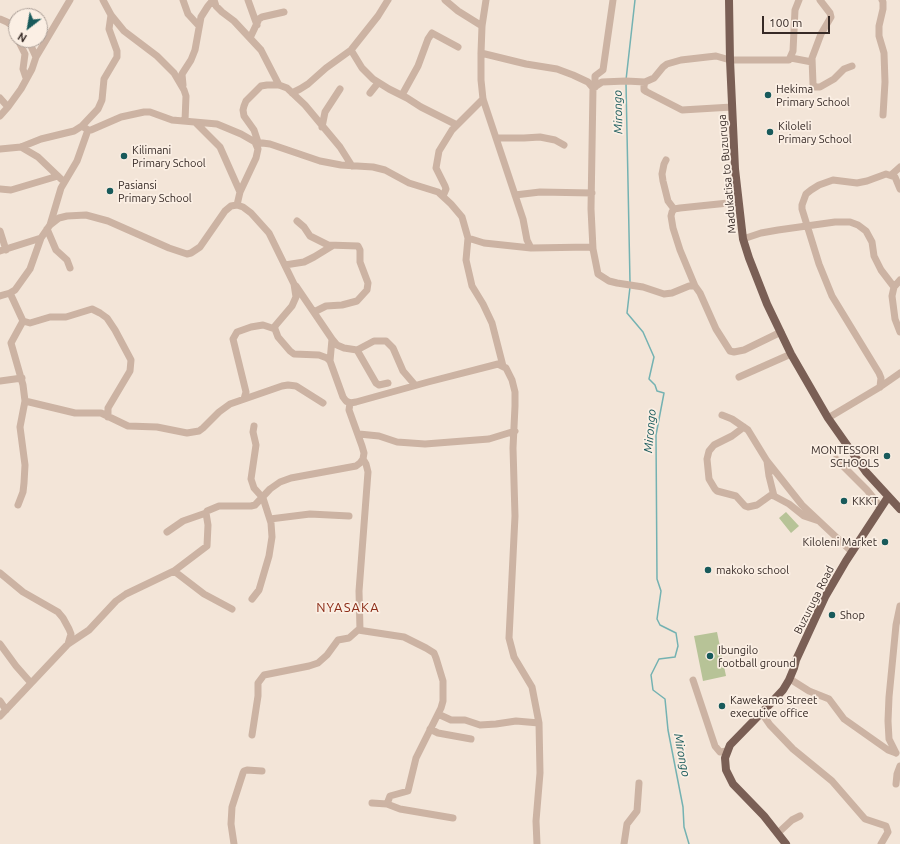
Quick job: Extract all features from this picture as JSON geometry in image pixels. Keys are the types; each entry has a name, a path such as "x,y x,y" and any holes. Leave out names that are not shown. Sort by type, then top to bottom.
{"main road":[{"name":"Madukatisa to Buzuruga","path":"729,0 732,107 738,202 743,239 760,288 791,354 828,418 866,472 900,509"},
{"name":"Buzuruga Road","path":"727,751 735,739 783,690 790,679 796,660 820,607 852,552 888,497"},
{"path":"727,751 725,764 733,784 778,833 786,844"}],"street":[{"path":"0,116 8,107 32,69 36,57 70,0"},
{"path":"103,0 111,15 124,31 165,63 174,73 184,90"},
{"path":"183,0 188,14 199,26"},
{"path":"185,121 186,100 182,74 191,60 195,50 199,26 204,12 213,0 216,6 234,21 261,50 279,85"},
{"path":"248,0 256,25"},
{"path":"292,92 308,84 326,68 351,50 376,19 388,0"},
{"path":"445,0 458,11 482,26"},
{"path":"486,0 482,26 480,80 483,99 516,195 529,246 531,248"},
{"path":"613,0 603,70 596,76 594,88 592,193 593,249 598,274 609,281 643,287 664,294 672,293 688,286 695,286"},
{"path":"791,58 793,51 795,10 793,0"},
{"path":"795,10 799,0"},
{"path":"820,0 830,14 830,17 821,34 812,62 814,87 817,88 834,79 844,69 852,66"},
{"path":"882,0 884,2 879,26 879,36 884,53 885,82 883,115"},
{"path":"250,38 256,25 262,17 284,12"},
{"path":"70,268 64,257 56,250 49,227 56,201 64,182 77,160 85,128 100,106 104,79 117,57 117,51 110,31 111,15"},
{"path":"402,95 418,66 428,39 432,33 458,46"},
{"path":"22,48 25,54 23,69 26,78"},
{"path":"32,48 36,57"},
{"path":"351,50 368,76 378,83 457,125"},
{"path":"481,53 526,64 557,69 588,82 594,88"},
{"path":"594,88 602,82 645,82 654,78 667,64 681,60 716,56 730,60 786,61 791,58 812,62"},
{"path":"267,84 271,67"},
{"path":"645,82 644,90 679,109 732,107"},
{"path":"370,93 378,83"},
{"path":"237,205 240,192 256,158 258,149 254,130 244,116 243,110 246,101 261,86 267,84 279,85 292,92 305,105 340,147 352,166"},
{"path":"322,127 325,112 340,88"},
{"path":"0,98 8,107"},
{"path":"443,196 446,189 436,165 439,151 457,125 483,99"},
{"path":"0,149 21,147 85,128 96,128 121,117 150,112 172,120 217,124 256,142 270,144 320,162 373,167 385,170 405,181 432,190 443,196 462,217 468,238 466,260 472,286 492,323 503,366"},
{"path":"196,123 220,147 240,192"},
{"path":"497,138 540,137 555,140 564,145"},
{"path":"21,147 38,157 64,182"},
{"path":"666,160 663,168 663,181 668,201 674,209"},
{"path":"892,175 900,167"},
{"path":"880,386 881,378 879,373 832,296 819,264 802,205 806,194 819,185 833,180 857,183 886,174 892,175 898,181 900,189"},
{"path":"0,189 11,190 58,176"},
{"path":"516,195 540,192 592,193"},
{"path":"674,209 738,202"},
{"path":"0,296 10,293 19,284 30,269 41,238 49,227 59,218 86,215 108,221 169,248 187,254 200,247 225,211 231,206 237,205 243,207 251,213 269,233 294,284 332,339 344,348 357,350 374,341 386,341 393,348 403,371 415,385"},
{"path":"674,209 671,216 680,250 695,286 700,293 716,329 730,351 734,352 744,350 781,332"},
{"path":"297,221 304,227 309,235 332,246 358,246 360,250 360,262 368,283 368,287 357,301 342,305 326,306 314,312"},
{"path":"743,239 761,233 835,222 850,222 858,225 866,231 872,242 874,256 881,270 894,287"},
{"path":"0,231 3,250 41,238"},
{"path":"468,238 484,244 531,248 586,247 593,249"},
{"path":"285,265 304,262 332,246"},
{"path":"900,280 894,287 892,304 895,319 900,332"},
{"path":"294,284 296,292 294,301 278,322 275,329 278,337 294,354 322,356 330,361"},
{"path":"10,293 23,321 30,323 50,317 66,317 92,309 107,318 131,360 130,370 108,408 108,417"},
{"path":"18,505 23,492 24,483 25,465 20,427 25,401 22,378 11,343 23,321"},
{"path":"244,399 246,392 233,339 237,332 251,327 263,325 275,329"},
{"path":"332,339 330,361 343,397 350,403"},
{"path":"357,350 376,384 379,385 388,383"},
{"path":"739,377 791,354"},
{"path":"350,403 498,364 503,366 509,372 514,392 514,516 509,638 514,657 532,687 539,723 540,773 536,821 537,844"},
{"path":"828,418 900,373"},
{"path":"0,381 22,378"},
{"path":"25,401 75,413 101,413 128,426 157,428 187,433 199,431 230,404 288,385 301,388 323,403"},
{"path":"350,403 349,410 359,434 363,459 368,472 360,561 360,630"},
{"path":"722,414 748,430 767,460 802,505 852,552"},
{"path":"252,599 259,590 269,556 272,537 270,519 263,498 254,488 251,479 256,445 253,432 254,426"},
{"path":"744,428 714,445 710,449 707,459 711,485 717,491 736,496 745,506 748,507 757,505 771,495 789,504 804,516 819,521"},
{"path":"359,434 379,436 397,442 425,444 489,439 514,431"},
{"path":"168,532 183,521 206,513 207,511 219,506 251,506 258,503 270,489 291,478 356,466 363,459"},
{"path":"836,459 867,490 880,508"},
{"path":"767,460 774,496"},
{"path":"0,716 68,644 88,630 116,601 126,594 174,571 207,546 208,525 206,513"},
{"path":"270,519 310,514 349,516"},
{"path":"174,571 204,594 232,609"},
{"path":"0,572 23,592 58,612 69,629 70,634 68,644"},
{"path":"898,754 889,738 888,721 896,625 900,606"},
{"path":"252,735 258,696 258,683 264,675 318,663 327,655 338,640 349,638 358,630 404,637 434,653 443,679 443,701 416,758 408,791 390,796 387,804"},
{"path":"0,644 31,683"},
{"path":"790,679 809,692 829,700 844,719 888,750 898,754"},
{"path":"693,680 715,746 720,752 727,751"},
{"path":"0,701 6,710"},
{"path":"761,712 770,725 793,749 832,781 865,819 888,828 888,832 882,844"},
{"path":"438,714 451,720 466,720 480,724 496,724 516,721 539,723"},
{"path":"430,729 438,733 471,739"},
{"path":"896,784 900,766"},
{"path":"234,844 231,824 232,807 244,770 262,771"},
{"path":"624,844 627,824 637,811 639,783"},
{"path":"372,803 387,804 409,810 453,818"},
{"path":"778,833 792,820 800,816"}],"green space":[{"path":"786,512 799,526 791,533 779,518"},
{"name":"Ibungilo football ground","path":"717,632 726,676 703,681 694,636"}],"waterway":[{"name":"Mirongo","path":"626,80 635,0"},
{"name":"Mirongo","path":"626,83 630,282"},
{"name":"Mirongo","path":"630,287 627,313 643,332 654,357 649,379 655,385 657,391 664,393 656,435 657,579 661,591 657,619 660,625 676,633 678,646 675,657 659,659 651,675 653,690 665,699 668,730 683,807 684,827 689,844"}],"place":[{"name":"Hekima Primary School","path":"768,95"},
{"name":"Kiloleli Primary School","path":"770,132"},
{"name":"Kilimani Primary School","path":"124,156"},
{"name":"Pasiansi Primary School","path":"110,191"},
{"name":"MONTESSORI SCHOOLS","path":"887,456"},
{"name":"KKKT","path":"844,501"},
{"name":"Kiloleni Market","path":"885,542"},
{"name":"makoko school","path":"708,570"},
{"name":"Shop","path":"832,615"},
{"name":"Ibungilo football ground","path":"710,656"},
{"name":"Kawekamo Street executive office","path":"722,706"}],"district":[{"name":"NYASAKA","path":"348,608"}]}
